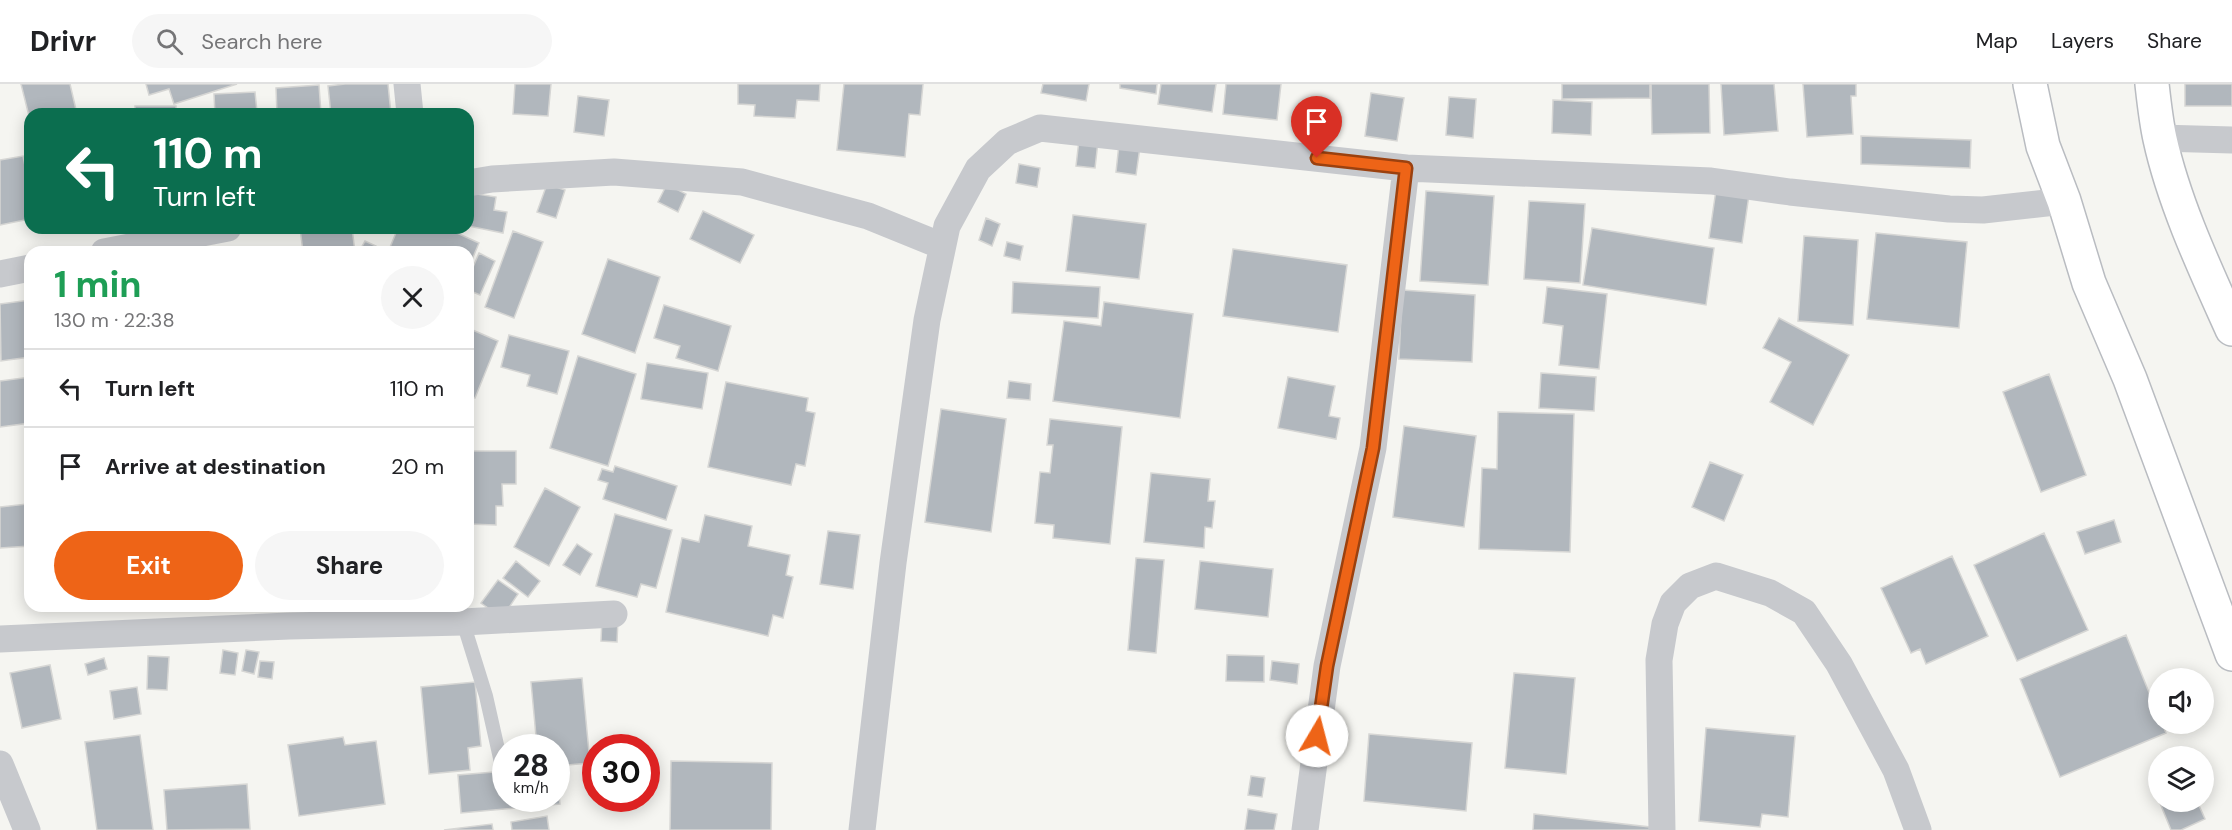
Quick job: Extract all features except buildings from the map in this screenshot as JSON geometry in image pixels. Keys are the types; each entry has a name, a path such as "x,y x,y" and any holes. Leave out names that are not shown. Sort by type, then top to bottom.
{"street":[{"path":"406,84 409,108"},
{"path":"2030,84 2043,146 2064,201 2089,283 2130,379 2232,654"},
{"path":"2152,84 2160,138 2178,199 2208,276 2232,329"},
{"path":"862,830 893,562 927,320 942,246 947,226 978,169 1007,142 1040,128 1406,168 1711,181 1801,194 1949,209 1993,209 2064,201"},
{"path":"2160,138 2232,140"},
{"path":"1305,830 1327,666 1373,448 1406,168"},
{"path":"474,182 614,172 742,182 868,216 942,246"},
{"path":"135,246 197,234"},
{"path":"0,274 24,268"},
{"path":"2198,564 2232,596"},
{"path":"1662,830 1659,660 1665,624 1673,603 1690,586 1716,576 1770,593 1803,612 1839,664 1896,770 1918,830"},
{"path":"0,639 289,626 463,622 614,614"},
{"path":"0,764 27,830"}],"lane":[{"path":"463,622 486,696 495,734"}],"route":[{"path":"1317,158 1406,168 1373,448 1327,666 1317,736"}]}
